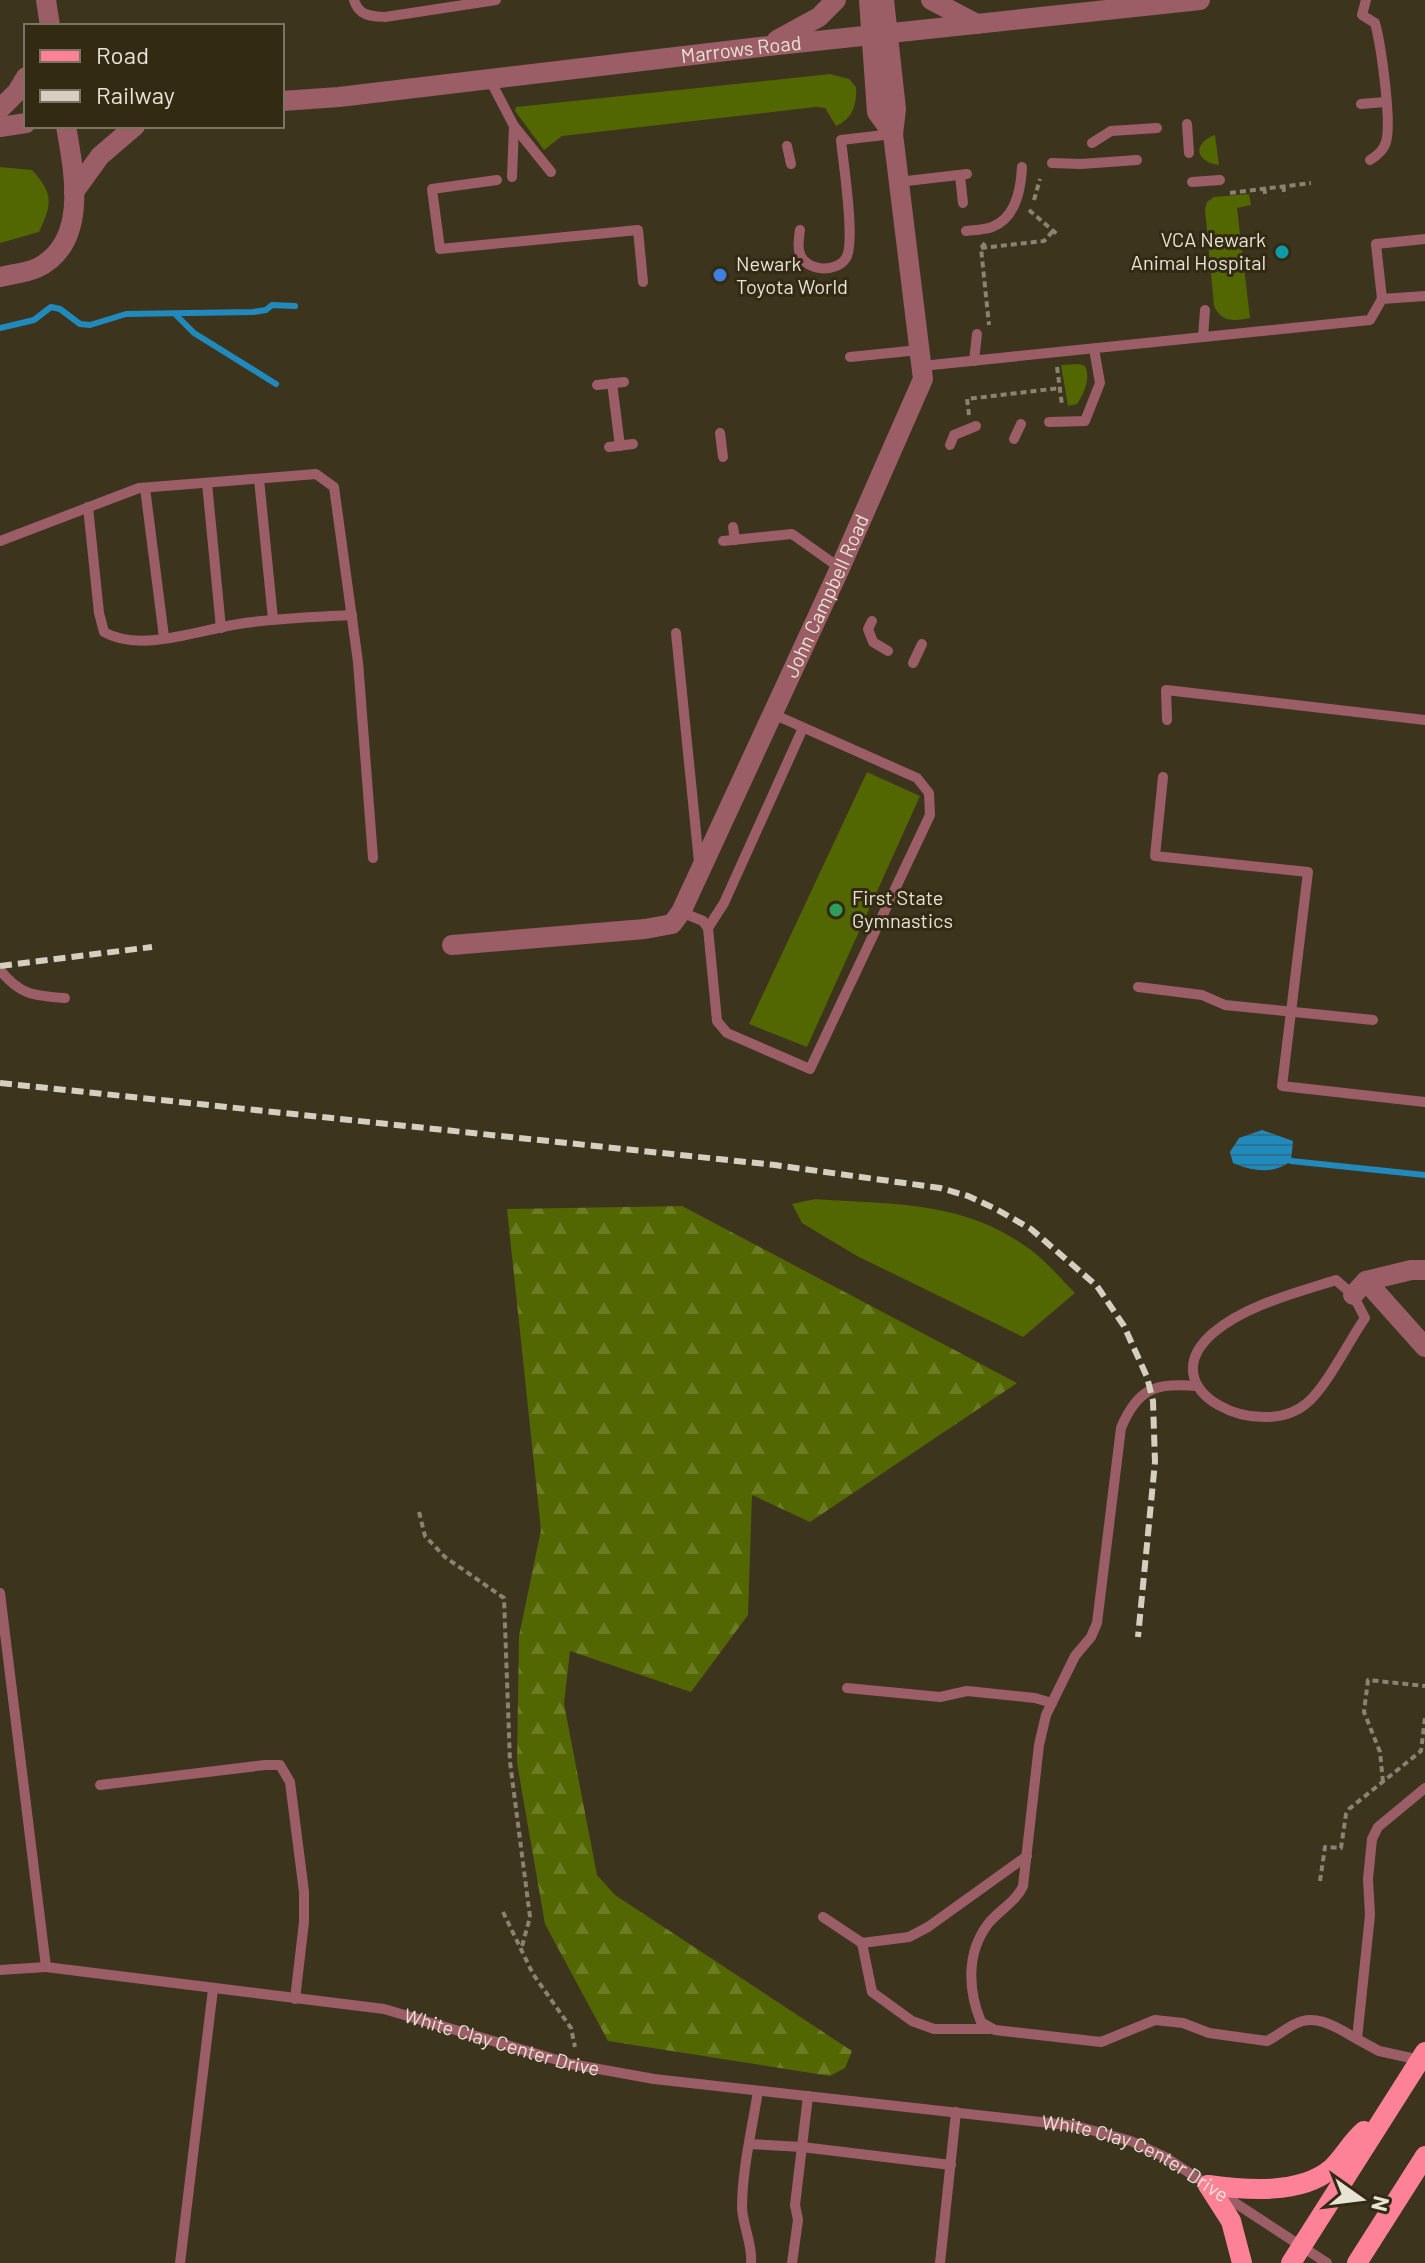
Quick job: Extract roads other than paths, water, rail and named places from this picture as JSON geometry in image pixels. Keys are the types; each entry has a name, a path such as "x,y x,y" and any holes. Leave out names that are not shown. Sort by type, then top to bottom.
{"main road":[{"path":"1296,2254 1422,2056"},
{"path":"1208,2185 1246,2190 1278,2188 1312,2180 1330,2169 1356,2138 1386,2114"},
{"path":"1357,2263 1425,2156"},
{"path":"1208,2185 1231,2221 1242,2263"}],"street":[{"path":"46,0 50,24"},
{"path":"760,47 801,29 836,0"},
{"path":"869,0 880,34"},
{"path":"884,0 877,112 893,134"},
{"path":"931,0 977,24"},
{"name":"Marrows Road","path":"284,101 1200,0"},
{"path":"0,109 24,80"},
{"path":"0,127 24,123"},
{"path":"0,277 37,268 64,246 71,228 74,192 66,128"},
{"path":"74,192 100,156 133,128"},
{"name":"John Campbell Road","path":"681,912 923,379 893,134"},
{"path":"452,945 657,927 672,924 681,912"},
{"path":"1425,1270 1411,1270 1360,1288 1425,1347"}],"lane":[{"path":"354,0 357,9 367,16 385,17 496,0"},
{"path":"1366,0 1362,15 1375,23 1381,46 1385,102 1386,144 1370,160"},
{"path":"489,78 514,126 551,172"},
{"path":"1361,104 1385,102"},
{"path":"1187,124 1189,153"},
{"path":"512,177 514,126"},
{"path":"1092,143 1111,131 1157,128"},
{"path":"800,230 798,252 803,261 822,269 836,266 846,259 850,230 841,140 893,134"},
{"path":"787,146 791,164"},
{"path":"1052,163 1137,160"},
{"path":"966,231 997,225 1009,212 1018,199 1022,167"},
{"path":"898,182 964,175 963,203"},
{"path":"497,180 432,189 440,249 638,230 643,282"},
{"path":"1192,182 1220,180"},
{"path":"850,357 974,361 1370,320 1382,299 1376,244 1425,239"},
{"path":"1382,299 1425,296"},
{"path":"1203,337 1205,310"},
{"path":"974,361 977,334"},
{"path":"1049,422 1085,421 1100,383 1094,349"},
{"path":"597,385 624,382"},
{"path":"612,383 614,447 633,444"},
{"path":"1014,439 1021,424"},
{"path":"950,445 954,435 974,426"},
{"path":"720,433 723,457"},
{"path":"0,541 145,488 316,474 334,487 358,662 373,858"},
{"path":"259,479 273,619"},
{"path":"207,483 221,628"},
{"path":"145,488 164,637"},
{"path":"88,507 99,613 104,632 117,639 164,637 273,619 352,615"},
{"path":"733,527 735,540"},
{"path":"723,541 792,534 831,581"},
{"path":"872,621 868,629 873,642 888,651"},
{"path":"676,633 700,872"},
{"path":"913,663 922,644"},
{"path":"1167,720 1166,690 1425,720"},
{"path":"681,912 703,921 708,928 717,1021 727,1033 810,1069 930,815 929,793 917,778 773,714"},
{"path":"708,928 724,903 803,728"},
{"path":"1163,777 1155,856 1308,872 1282,1086 1425,1102"},
{"path":"0,970 13,985 38,996 65,998"},
{"path":"1138,987 1202,995 1225,1005 1373,1020"},
{"path":"1336,1280 1360,1288 1365,1318 1320,1389 1306,1405 1292,1413 1270,1417 1250,1416 1228,1411 1209,1401 1198,1386 1193,1370 1198,1351 1214,1333 1237,1317 1336,1280"},
{"path":"995,2030 981,2022 972,2000 970,1971 986,1926 1018,1896 1023,1886 1039,1745 1046,1715 1075,1656 1091,1637 1097,1623 1121,1428 1139,1398 1161,1385 1198,1386"},
{"path":"0,1593 46,1967"},
{"path":"847,1688 940,1697 967,1691 1035,1698 1052,1703"},
{"path":"100,1785 280,1765 290,1782 304,1892 304,1922 295,1999"},
{"path":"1357,2039 1370,1915 1368,1879 1372,1839 1378,1827 1425,1788"},
{"path":"823,1917 862,1943 909,1937 1027,1856"},
{"path":"862,1943 872,1992 912,2021 934,2029 995,2030 1101,2042 1155,2020 1183,2023 1209,2033 1267,2041 1296,2023 1307,2020 1328,2022 1379,2051 1422,2056"},
{"name":"White Clay Center Drive","path":"0,1970 46,1967 384,2009 571,2064 654,2079 1076,2126 1131,2141 1165,2157 1208,2185 1296,2254 1327,2263"},
{"path":"180,2263 213,1989"},
{"path":"751,2263 742,2206 758,2091"},
{"path":"792,2263 798,2220 795,2205 808,2096"},
{"path":"940,2263 956,2112"},
{"path":"750,2144 802,2147 951,2165"}],"water":[{"path":"1262,1130 1293,1141 1291,1161 1270,1170 1233,1163 1230,1152 1239,1138"}],"waterway":[{"path":"0,328 34,320 51,307 60,309 80,324 90,325 126,314 253,312 266,310 272,305 295,306"},
{"path":"175,314 194,333 276,384"},
{"path":"1291,1161 1425,1175"}],"railway":[{"path":"0,966 152,947"},
{"path":"0,1083 775,1165 940,1188 996,1209 1031,1229 1097,1286 1124,1326 1147,1377 1153,1401 1155,1462 1138,1637"}],"place":[{"name":"VCA Newark Animal Hospital","path":"1282,252"},
{"name":"Newark Toyota World","path":"720,275"},
{"name":"First State Gymnastics","path":"836,910"}]}
